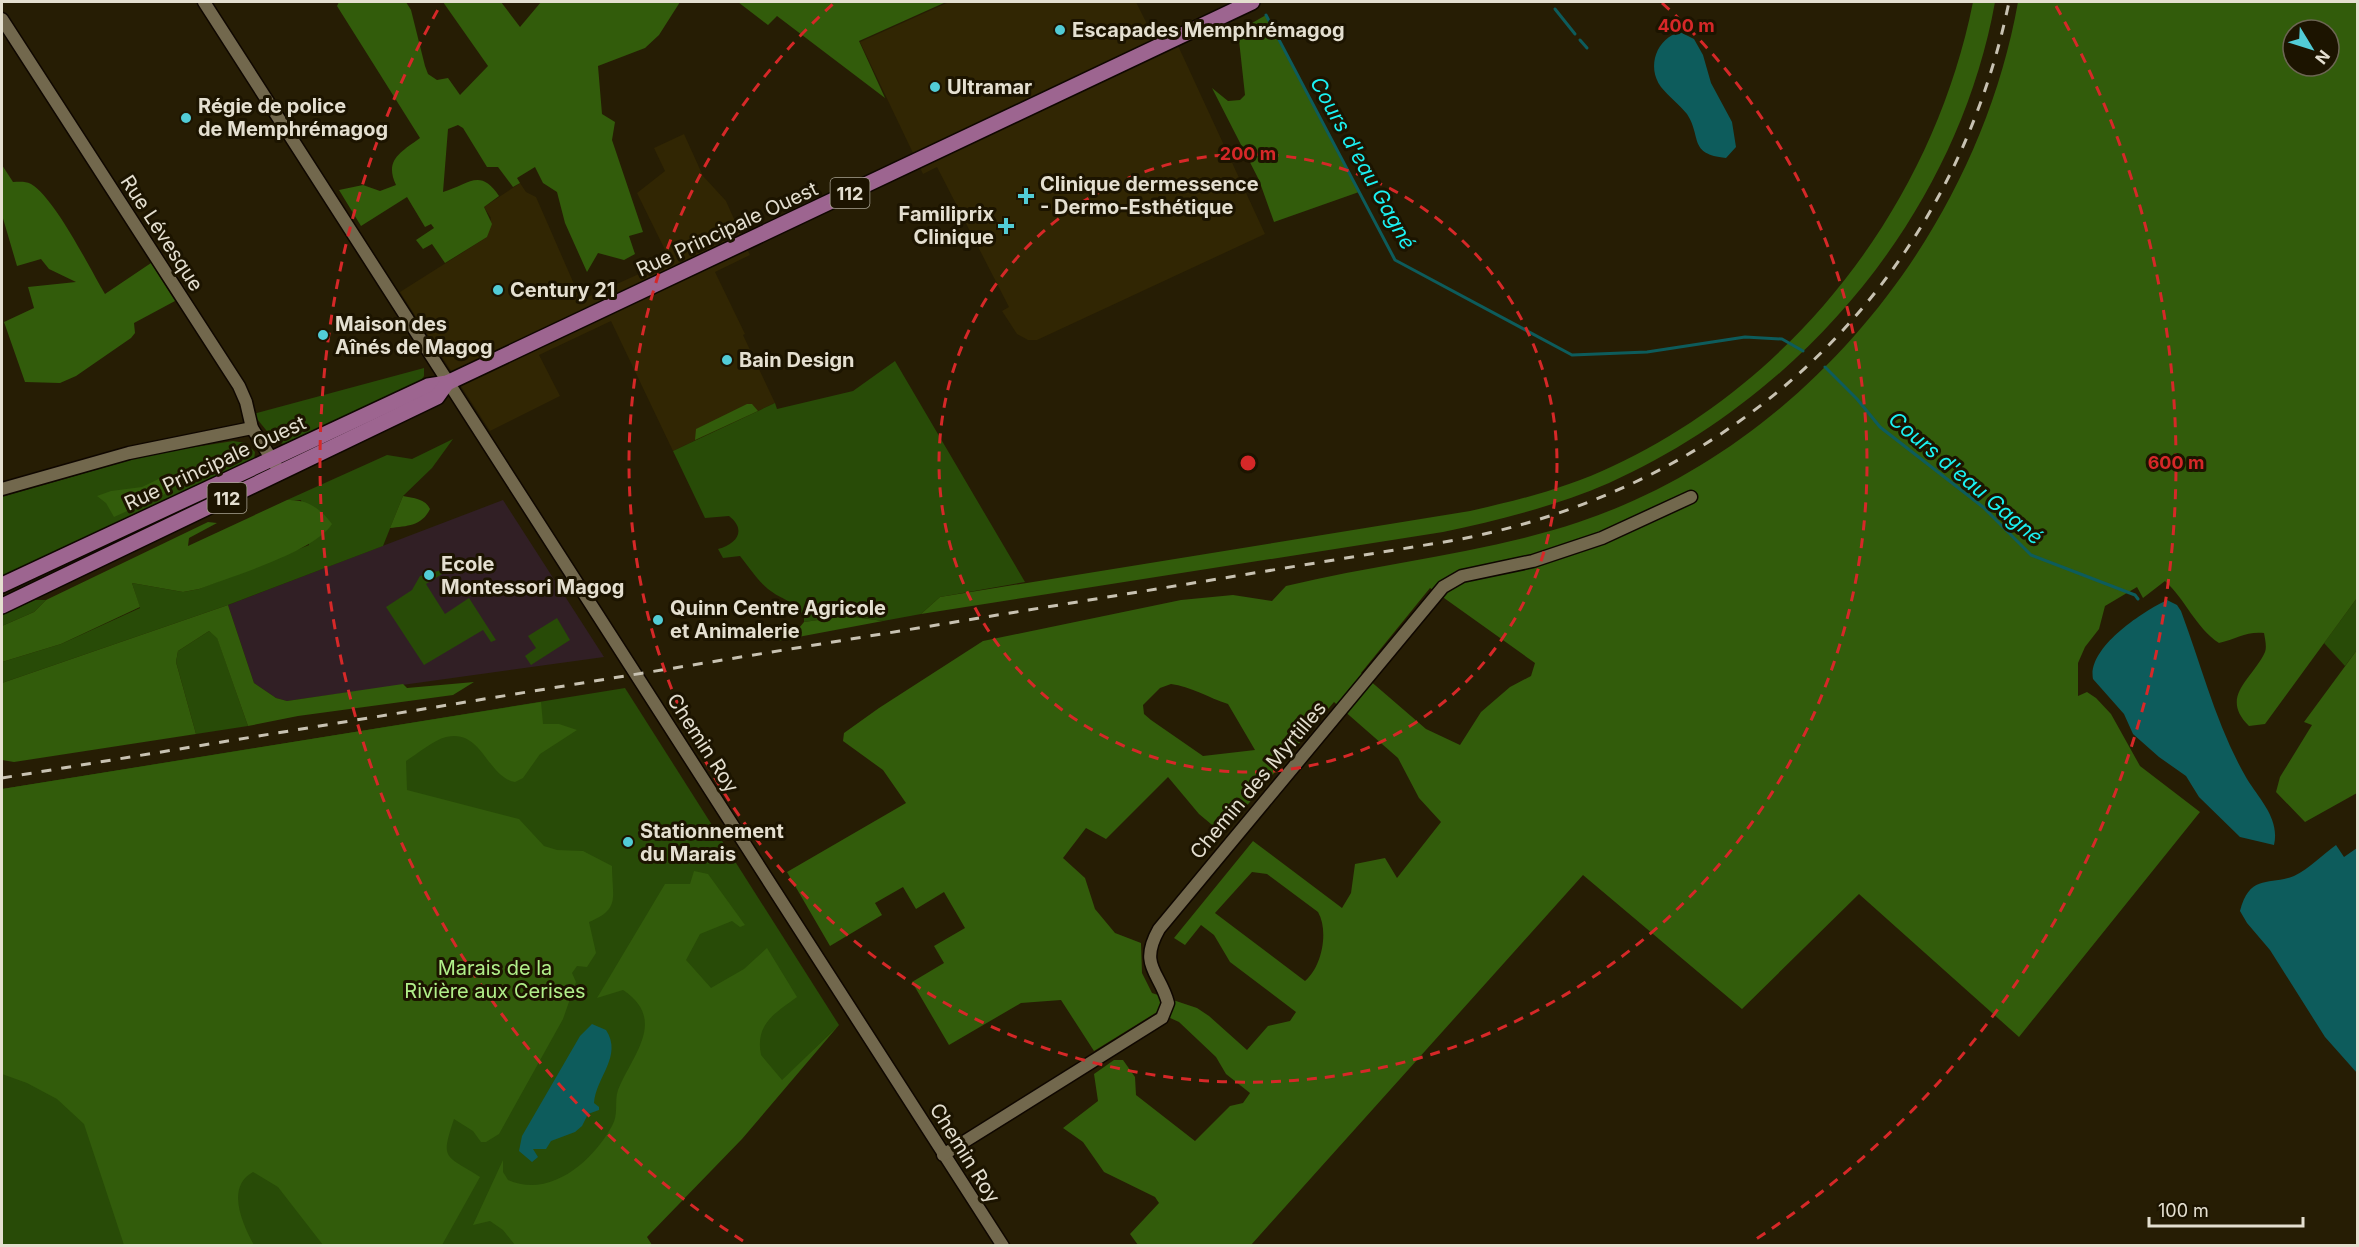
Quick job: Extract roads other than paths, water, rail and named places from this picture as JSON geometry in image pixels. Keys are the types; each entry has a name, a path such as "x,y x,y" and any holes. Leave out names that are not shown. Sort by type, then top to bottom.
{"main road":[{"name":"Rue Principale Ouest","path":"2,585 437,397 447,383 1251,2"},
{"name":"Rue Principale Ouest","path":"2,606 276,466"}],"street":[{"name":"Chemin Roy","path":"204,2 943,1155 1003,1245"},
{"name":"Rue Lévesque","path":"2,19 240,387 252,428 276,466"},
{"path":"2,489 129,453 252,428"},
{"name":"Chemin des Myrtilles","path":"943,1155 1162,1018 1168,1003 1153,975 1150,960 1152,944 1159,929 1443,587 1462,576 1533,561 1594,542 1691,496"}],"water":[{"path":"1680,32 1694,39 1703,55 1711,83 1732,122 1736,147 1726,158 1706,153 1701,148 1687,114 1664,91 1657,79 1654,70 1656,54 1665,40"},
{"path":"2167,600 2177,605 2181,611 2227,739 2247,779 2272,818 2274,845 2240,837 2199,797 2186,776 2159,757 2133,734 2124,714 2093,679 2093,667 2099,655 2118,632"},
{"path":"2336,845 2344,857 2357,848 2357,1073 2325,1037 2270,950 2240,911 2244,899 2255,886 2294,876"},
{"path":"592,1024 606,1030 612,1049 596,1093 594,1103 599,1110 588,1114 582,1126 575,1132 551,1141 546,1149 533,1149 538,1157 532,1162 519,1151 522,1136 580,1036"}],"waterway":[{"path":"1555,9 1575,34"},
{"name":"Cours d'eau Gagné","path":"1266,15 1395,260 1572,355 1647,352 1745,337 1782,339 1803,351"},
{"path":"1580,40 1587,48"},
{"name":"Cours d'eau Gagné","path":"1825,367 1857,399 1880,427 1983,507 2031,555 2135,595 2138,599"}],"railway":[{"path":"2,778 1456,540 1559,513 1654,473 1740,421 1817,357 1883,283 1937,198 1980,104 2009,2"}],"place":[{"name":"Escapades Memphrémagog","path":"1060,30"},
{"name":"Ultramar","path":"935,87"},
{"name":"Régie de police de Memphrémagog","path":"186,118"},
{"name":"Clinique dermessence - Dermo-Esthétique","path":"1026,196"},
{"name":"Familiprix Clinique","path":"1006,226"},
{"name":"Century 21","path":"498,290"},
{"name":"Maison des Aînés de Magog","path":"323,335"},
{"name":"Bain Design","path":"727,360"},
{"name":"Ecole Montessori Magog","path":"429,575"},
{"name":"Quinn Centre Agricole et Animalerie","path":"658,620"},
{"name":"Stationnement du Marais","path":"628,842"}],"park label":[{"name":"Marais de la Rivière aux Cerises","path":"495,980"}]}
